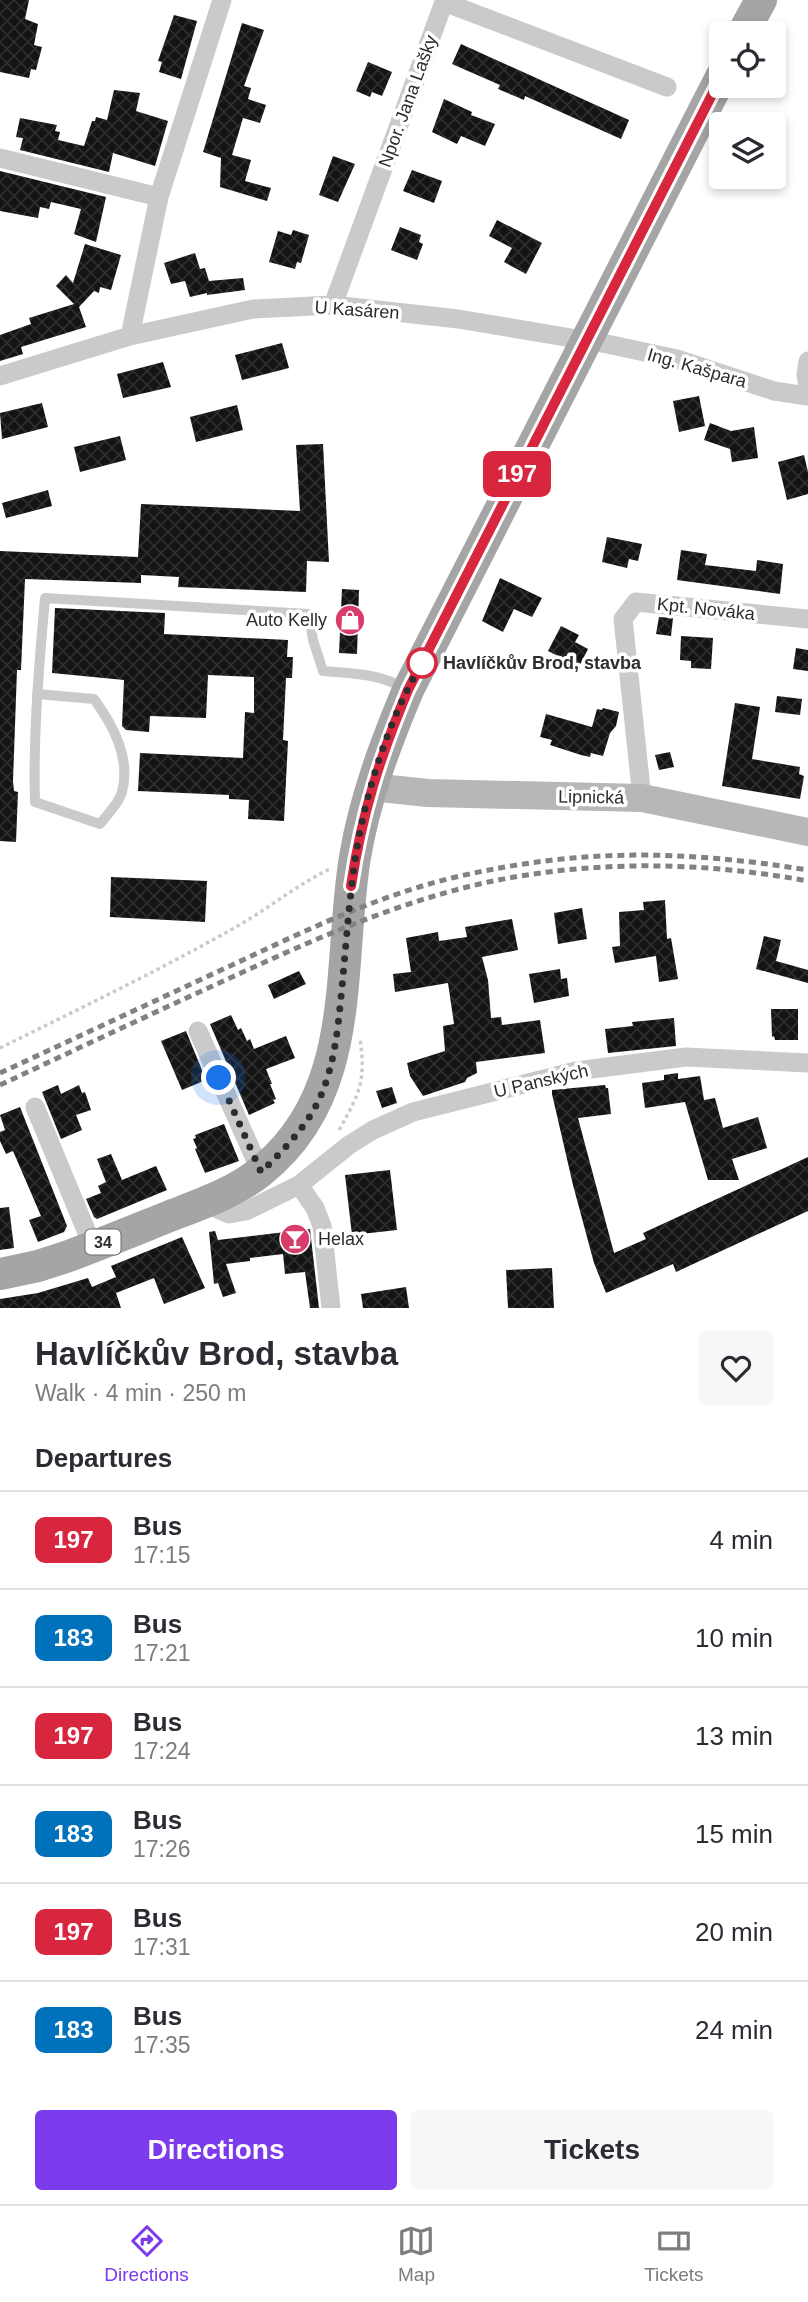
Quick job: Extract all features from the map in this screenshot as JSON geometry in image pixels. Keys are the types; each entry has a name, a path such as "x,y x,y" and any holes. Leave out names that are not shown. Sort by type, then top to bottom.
{"main road":[{"path":"750,21 761,0"},
{"name":"34","path":"0,1274 38,1266 93,1247 230,1192 261,1172 300,1130 325,1086 334,1053 353,871 371,787 408,690 710,98"}],"street":[{"path":"130,336 159,197 222,0"},
{"name":"Npor. Jana Lašky","path":"333,305 444,2 667,87"},
{"path":"0,158 159,197"},
{"name":"U Kasáren","path":"0,376 130,336 253,309 333,305 458,319 585,341"},
{"name":"Ing. Kašpara","path":"585,341 677,359 774,391 808,396"},
{"path":"808,361 808,386"},
{"name":"Kpt. Nováka","path":"642,798 624,619 636,602 808,619"},
{"name":"Lipnická","path":"371,787 428,793 642,798 808,832"},
{"path":"198,1031 261,1172"},
{"name":"U Panských","path":"204,1203 221,1212 239,1213 299,1185 349,1145 373,1130 413,1112 576,1071 686,1056 807,1064"},
{"path":"35,1107 93,1247"},
{"path":"299,1185 315,1208 322,1226 331,1308"}],"lane":[{"path":"37,694 94,699 109,719 125,762 122,794 100,824 35,802 34,755 37,694 45,598 309,614 313,640 323,671 381,679 408,690"}],"path":[{"path":"0,1048 180,958 240,925 311,878 353,871"}],"building":[{"path":"0,0 29,0 25,19 38,24 34,45 42,47 36,70 31,69 29,78 0,72"},
{"path":"174,15 197,21 181,79 159,72 162,62 158,61"},
{"path":"242,23 264,30 244,86 251,88 248,99 266,105 260,123 243,118 232,155 251,160 245,181 271,188 267,201 220,187 221,158 203,152"},
{"path":"461,44 629,120 621,139 525,96 524,100 498,89 500,85 452,64"},
{"path":"368,62 392,72 382,96 372,92 370,97 356,91"},
{"path":"114,90 140,93 136,111 168,121 155,166 113,153 109,172 20,150 23,138 16,137 20,118 57,125 55,131 60,132 58,140 84,146 92,121 95,121 96,117 107,120"},
{"path":"444,99 472,112 471,115 495,124 485,146 461,136 457,144 432,132"},
{"path":"333,156 355,164 338,202 319,195"},
{"path":"412,170 442,181 434,203 403,191"},
{"path":"0,171 106,197 96,242 74,234 81,209 51,202 49,209 40,207 38,218 0,211"},
{"path":"497,220 542,243 526,274 504,262 512,248 489,236"},
{"path":"400,227 421,235 419,242 423,244 417,260 391,250"},
{"path":"293,230 309,235 301,263 297,262 295,269 269,262 278,231 291,235"},
{"path":"85,244 121,255 111,290 100,287 99,293 94,291 79,307 86,327 21,347 23,354 0,361 0,335 31,324 29,318 74,304 56,286 66,275 73,283"},
{"path":"195,253 200,269 205,268 209,281 243,278 245,290 190,297 185,281 171,284 164,263"},
{"path":"282,343 289,368 242,380 235,355"},
{"path":"163,362 171,387 123,398 117,374"},
{"path":"699,396 705,426 679,432 673,401"},
{"path":"42,403 48,427 2,439 0,413"},
{"path":"237,405 243,430 196,442 190,417"},
{"path":"710,423 731,431 754,427 758,458 732,462 730,449 704,440"},
{"path":"120,436 126,460 80,472 74,447"},
{"path":"323,444 329,562 307,561 306,592 178,587 179,577 141,575 141,583 25,579 21,670 17,670 13,781 14,791 18,792 16,842 0,841 0,551 138,557 141,504 300,511 296,445"},
{"path":"804,455 808,472 808,494 787,500 778,462"},
{"path":"48,490 52,506 6,518 2,503"},
{"path":"607,537 642,544 638,561 629,559 627,568 602,562"},
{"path":"681,550 707,554 705,565 756,571 757,560 783,564 780,594 677,580"},
{"path":"500,578 542,598 532,617 514,609 503,632 482,621"},
{"path":"342,589 359,590 357,654 339,653"},
{"path":"55,608 165,613 164,634 288,640 287,657 293,657 292,678 286,678 283,740 288,741 284,821 248,819 249,800 229,799 229,795 138,791 140,753 243,758 245,712 254,713 254,677 208,675 206,718 150,716 149,732 126,730 122,726 124,680 52,673"},
{"path":"659,617 673,618 671,636 656,634"},
{"path":"561,626 579,635 575,642 588,649 579,667 571,663 569,666 548,651"},
{"path":"681,636 713,638 711,669 691,668 691,661 680,660"},
{"path":"796,648 808,650 808,671 793,669"},
{"path":"777,696 802,699 800,715 775,712"},
{"path":"735,703 760,707 752,759 800,767 799,774 804,776 800,799 722,786"},
{"path":"597,709 619,712 603,756 591,753 590,757 581,755 550,745 552,740 540,737 546,714 592,727"},
{"path":"670,752 674,767 659,770 655,755"},
{"path":"111,877 207,881 205,922 110,917"},
{"path":"665,900 667,939 671,938 678,979 659,982 656,956 615,963 612,947 620,946 619,912 644,910 643,902"},
{"path":"582,908 587,939 558,944 554,913"},
{"path":"512,919 518,950 482,957 488,980 491,1018 501,1017 502,1025 540,1020 545,1053 476,1062 477,1073 465,1082 423,1096 410,1076 407,1063 445,1051 443,1026 454,1024 448,983 395,992 393,974 411,972 406,938 438,932 439,941 467,937 465,927"},
{"path":"764,936 781,940 776,961 808,970 808,983 756,969"},
{"path":"560,969 561,979 567,978 569,996 534,1003 529,974"},
{"path":"299,971 306,984 274,999 268,985"},
{"path":"771,1009 798,1009 798,1040 775,1040 774,1036 772,1037"},
{"path":"231,1015 238,1030 241,1028 254,1049 286,1036 295,1058 266,1069 275,1103 249,1115 210,1024"},
{"path":"674,1018 676,1046 608,1053 605,1029 633,1026 632,1022"},
{"path":"186,1031 206,1080 182,1090 161,1041"},
{"path":"678,1073 678,1079 700,1076 704,1100 715,1098 723,1128 758,1117 767,1148 732,1159 739,1180 708,1180 685,1102 645,1108 642,1083 664,1080 664,1075"},
{"path":"58,1085 61,1094 79,1085 82,1093 85,1092 91,1110 76,1115 82,1130 61,1139 42,1092"},
{"path":"605,1085 608,1088 611,1114 578,1118 614,1253 646,1239 643,1233 808,1157 808,1211 676,1272 673,1264 606,1293 594,1263 552,1094 552,1090"},
{"path":"392,1087 397,1103 382,1108 376,1091"},
{"path":"20,1107 67,1226 64,1232 38,1242 29,1220 41,1216 13,1151 6,1154 0,1141 0,1132 5,1130 0,1115"},
{"path":"224,1124 239,1161 205,1173 193,1139 196,1138 195,1135"},
{"path":"111,1154 122,1180 156,1166 167,1190 97,1219 86,1199 101,1193 98,1186 106,1182 97,1159"},
{"path":"390,1170 397,1230 352,1235 345,1175"},
{"path":"9,1207 14,1248 0,1250 0,1208"},
{"path":"310,1229 319,1308 310,1308 305,1272 285,1274 283,1254 226,1264 236,1293 223,1297 218,1283 214,1284 209,1232 215,1231 218,1240"},
{"path":"182,1237 205,1288 164,1304 154,1278 116,1293 121,1308 0,1308 0,1299 38,1293 88,1278 92,1287 116,1277 111,1266"},
{"path":"552,1268 554,1308 508,1308 506,1270"},
{"path":"406,1287 409,1308 363,1308 361,1294"}],"railway":[{"path":"0,1073 322,923 402,892 456,877 546,861 632,855 718,859 808,870"},
{"path":"0,1085 328,934 463,888 575,869 653,866 731,870 808,881"}],"bus line":[{"name":"197","path":"351,886 371,787 408,690 710,98"}],"place":[{"name":"Auto Kelly","path":"350,620"},
{"name":"Havlíčkův Brod, stavba","path":"422,663"},
{"name":"Helax","path":"295,1239"}],"route":[{"path":"219,1078 261,1172 300,1130 325,1086 339,1024 351,886 364,812 386,744 422,663"}]}
